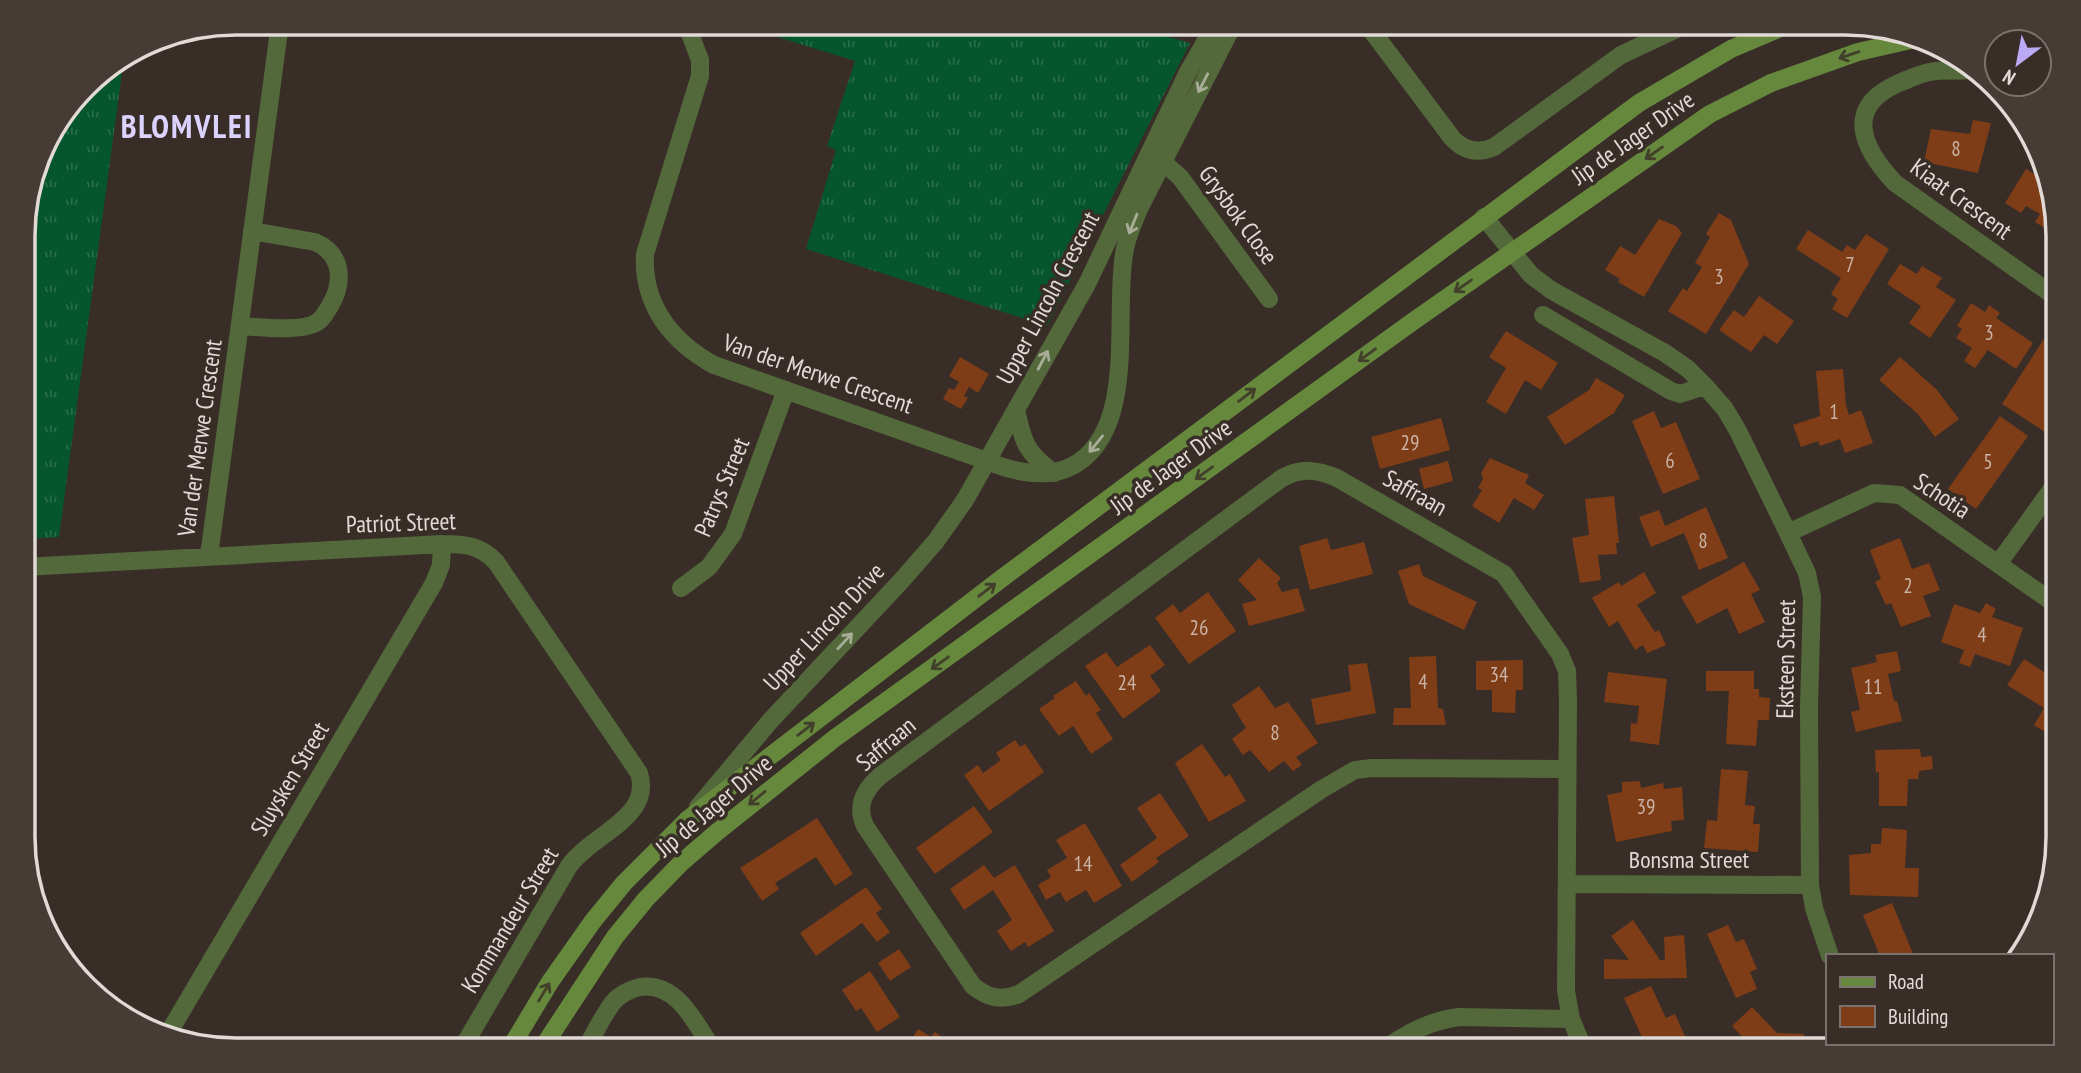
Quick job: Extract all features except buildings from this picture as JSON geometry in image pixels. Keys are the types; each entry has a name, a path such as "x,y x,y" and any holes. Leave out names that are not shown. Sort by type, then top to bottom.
{"main road":[{"name":"Jip de Jager Drive","path":"516,1038 550,982 593,921 624,883 687,820 1002,579 1639,103 1731,49 1764,35"},
{"name":"Jip de Jager Drive","path":"549,1038 615,937 646,899 681,863 755,800 835,738 1511,252 1710,114 1771,83 1858,52 1899,43"}],"street":[{"name":"Van der Merwe Crescent","path":"209,556 278,35"},
{"name":"Van der Merwe Crescent","path":"691,35 700,60 700,76 648,243 645,267 648,287 664,324 686,348 714,365 943,443 1004,467 1041,474 1054,473"},
{"path":"1016,410 1027,448 1054,473 1074,465 1091,451 1106,431 1111,419 1117,383 1124,253 1187,74 1209,35"},
{"path":"1156,159 1227,35"},
{"path":"1375,35 1457,144 1476,151 1494,147 1621,55 1664,35"},
{"name":"Kiaat Crescent","path":"1959,70 1934,71 1885,89 1875,96 1867,107 1864,136 1877,162 1895,183 2046,290"},
{"name":"Grysbok Close","path":"1156,159 1180,177 1269,299"},
{"name":"Upper Lincoln Crescent","path":"987,461 1156,159"},
{"name":"Eksteen Street","path":"1485,217 1531,275 1552,290 1665,354 1688,369 1705,386 1725,409 1738,431 1807,573 1812,597 1809,707 1810,885 1814,908 1829,954"},
{"name":"Van der Merwe Crescent","path":"240,326 302,327 315,324 323,317 335,297 340,282 340,267 325,246 253,231"},
{"path":"1543,315 1671,391 1680,394 1705,386"},
{"name":"Patrys Street","path":"681,588 709,567 733,534 786,390"},
{"name":"Upper Lincoln Drive","path":"687,820 771,720 936,541 965,500 987,461"},
{"name":"Saffraan","path":"1566,769 1355,770 1322,789 1019,994 1000,999 990,997 972,986 865,827 860,807 870,785 880,776 1282,478 1306,470 1338,478 1504,574 1560,654 1567,671 1566,991 1571,1019 1579,1038"},
{"name":"Schotia","path":"1788,533 1874,493 1900,495 2046,598"},
{"path":"1998,564 2046,497"},
{"name":"Patriot Street","path":"35,566 442,544 475,546 487,552 496,562 639,773 642,783 641,796"},
{"name":"Sluysken Street","path":"172,1027 434,583 441,565 442,544"},
{"name":"Kommandeur Street","path":"468,1038 569,866 588,845 626,818 641,796"},
{"name":"Bonsma Street","path":"1567,884 1810,885"},
{"path":"592,1038 617,998 635,988 656,986 674,996 705,1038"},
{"path":"1401,1038 1417,1028 1458,1017 1571,1019"}],"green space":[{"path":"771,35 1162,35 1190,43 1047,326 806,249 836,150 827,146 855,61"},
{"path":"122,70 59,537 35,538 35,222 46,171 69,124 85,103"}],"district":[{"name":"BLOMVLEI","path":"187,127"}]}
